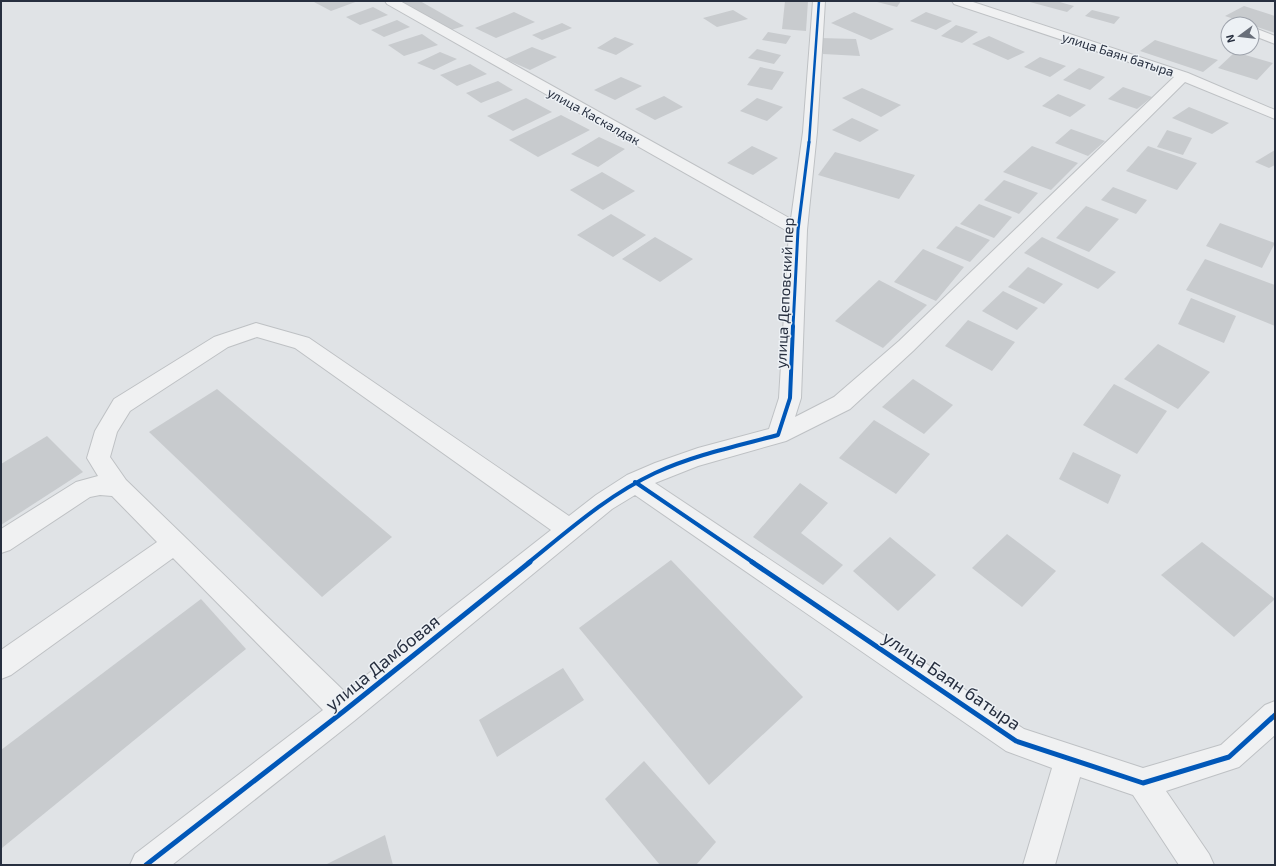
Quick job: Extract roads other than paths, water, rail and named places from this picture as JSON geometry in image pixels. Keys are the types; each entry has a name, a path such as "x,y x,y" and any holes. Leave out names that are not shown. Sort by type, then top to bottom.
{"street":[{"name":"улица Каскалдак","path":"391,1 798,230"},
{"name":"улица Деповский пер","path":"778,435 790,398 798,230 810,132 819,1"},
{"name":"улица Баян батыра","path":"958,1 1183,76 1275,115"},
{"path":"1260,34 1275,40"},
{"path":"635,482 671,466 712,452 778,435 842,404 906,346 1183,76"},
{"path":"344,711 118,487 98,458 106,431 122,405 221,342 256,330 302,343 569,530"},
{"name":"улица Баян батыра","path":"635,482 1016,741 1143,783"},
{"name":"улица Дамбовая","path":"146,865 344,711 604,502 635,482"},
{"path":"1,542 84,489 100,485 118,487"},
{"path":"1,666 174,544"},
{"path":"1198,865 1143,783 1229,757 1275,715"},
{"path":"1039,865 1070,759"}]}
